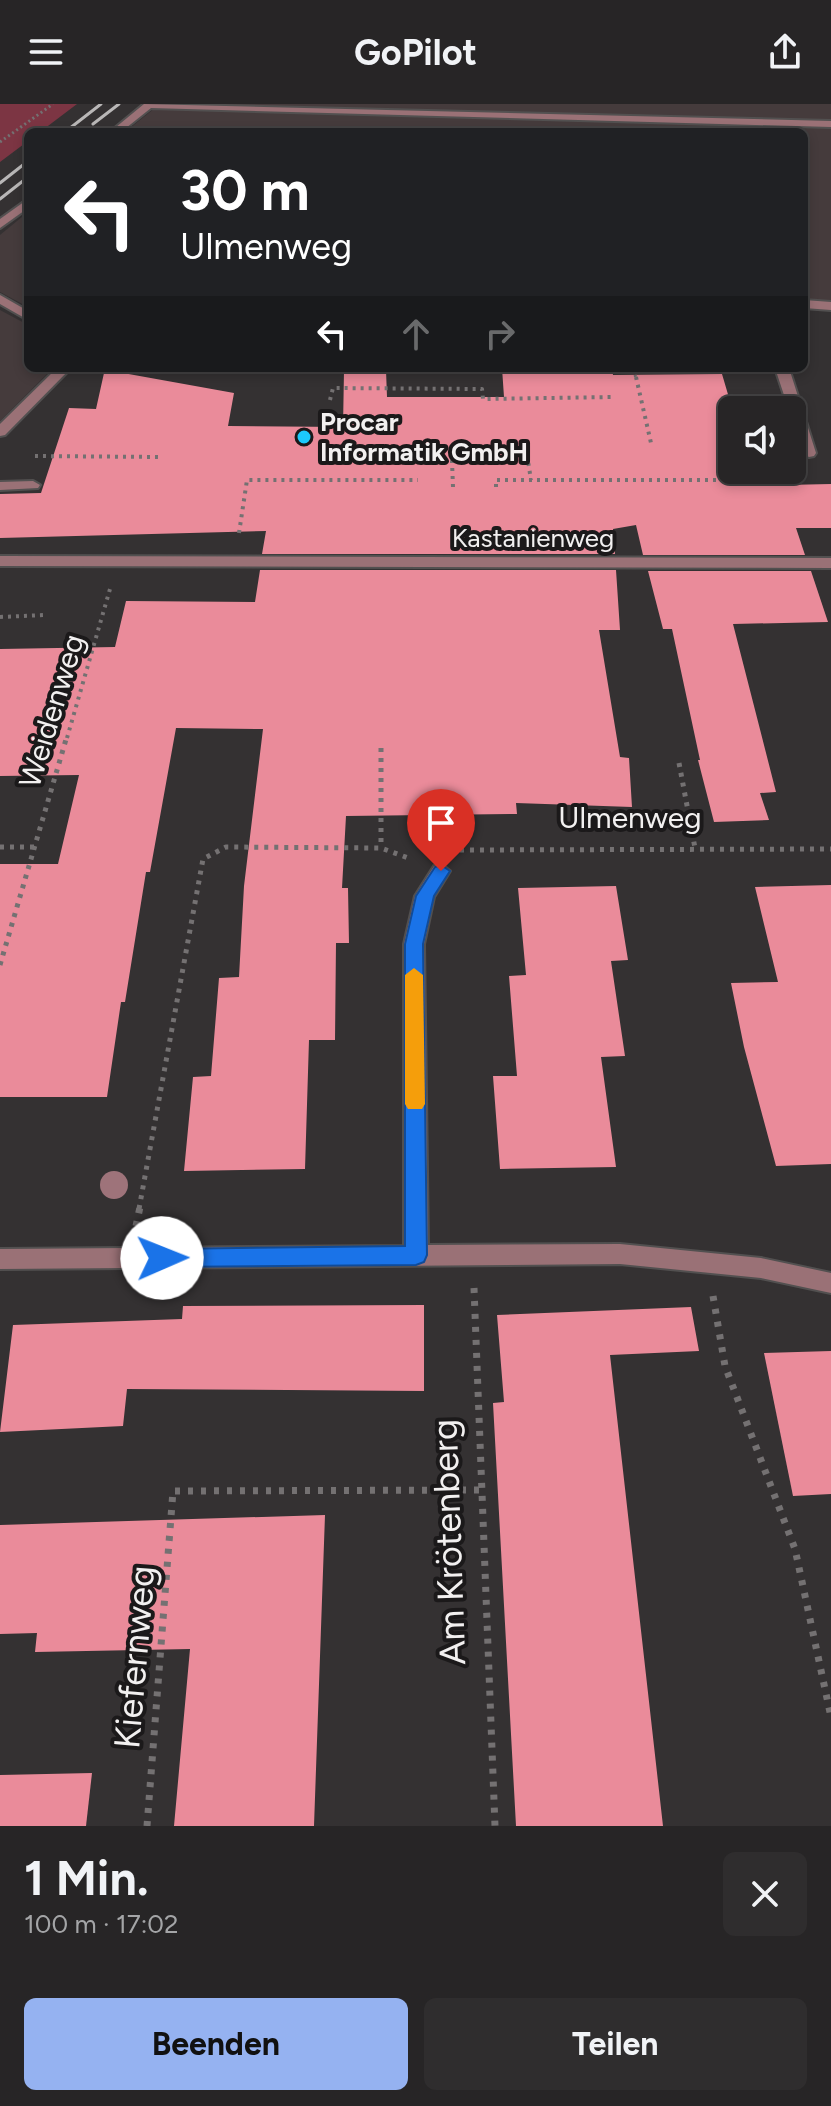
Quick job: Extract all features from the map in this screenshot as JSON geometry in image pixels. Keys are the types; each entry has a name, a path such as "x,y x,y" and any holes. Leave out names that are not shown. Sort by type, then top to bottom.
{"street":[{"path":"120,128 150,104 831,124"},
{"path":"620,128 622,117"},
{"path":"0,225 24,205"},
{"path":"0,299 24,314"},
{"path":"808,304 831,306"},
{"path":"0,432 60,372"},
{"path":"783,372 809,453"},
{"path":"0,486 33,485"},
{"name":"Kastanienweg","path":"0,561 831,563"},
{"path":"416,1255 414,944 425,896 441,871"},
{"path":"0,1259 607,1253 761,1268 831,1283"}],"path":[{"path":"0,142 53,104"},
{"path":"634,372 651,443"},
{"path":"330,400 333,388 482,389 483,399 613,397"},
{"path":"32,456 158,457"},
{"path":"453,487 452,461 528,461 531,480"},
{"path":"235,562 247,480 418,480"},
{"name":"Kastanienweg","path":"496,487 496,480 718,480"},
{"name":"Weidenweg","path":"0,965 117,561"},
{"path":"0,617 44,615"},
{"path":"381,748 381,848"},
{"path":"679,763 695,848"},
{"path":"0,847 34,847"},
{"path":"130,1259 203,859 226,847 381,848 441,871"},
{"name":"Ulmenweg","path":"441,871 456,850 831,849"},
{"name":"Am Krötenberg","path":"472,1255 495,1826"},
{"path":"706,1261 725,1366 795,1549 831,1717"},
{"name":"Kiefernweg","path":"147,1826 173,1491 483,1490"}],"shaded area":[{"path":"0,104 77,104 45,128 24,128 24,144 0,162"},
{"path":"160,104 831,104 831,301 808,300 808,128 130,128"},
{"path":"24,215 24,305 0,292 0,235"},
{"path":"0,310 24,323 24,372 49,372 0,421"}],"building":[{"path":"344,372 386,372 387,397 504,397 502,372 722,374 728,396 718,396 718,484 831,484 831,528 796,528 805,555 643,555 636,525 613,529 615,554 262,554 266,531 0,538 0,494 41,493 69,408 96,409 104,373 123,373 234,393 228,426 343,427"},
{"path":"260,570 616,570 620,630 599,630 620,757 629,758 632,807 516,803 517,814 346,816 342,888 348,888 349,943 336,943 335,1040 309,1040 305,1169 184,1171 193,1077 211,1076 219,978 239,977 244,886 263,729 176,728 150,872 146,872 125,1002 121,1002 107,1097 0,1097 0,864 58,864 79,775 0,776 0,649 115,647 126,601 255,602"},
{"path":"648,571 811,571 828,622 733,624 776,792 760,793 769,820 714,822 698,760 672,629 663,629"},
{"path":"831,885 831,1164 776,1166 744,1047 731,983 778,982 755,887"},
{"path":"616,886 628,960 611,961 625,1056 601,1057 616,1167 500,1169 493,1076 517,1076 509,976 526,975 518,888"},
{"path":"424,1305 424,1391 127,1389 123,1426 0,1432 13,1325 182,1319 183,1306"},
{"path":"691,1307 699,1351 610,1355 663,1826 516,1826 493,1403 504,1402 497,1315"},
{"path":"831,1351 831,1494 793,1496 764,1353"},
{"path":"325,1515 314,1826 174,1826 190,1649 35,1652 37,1633 0,1634 0,1525"},
{"path":"92,1773 86,1826 0,1826 0,1775"}],"railway":[{"path":"70,128 101,104"},
{"path":"93,124 119,104"},
{"path":"0,183 24,164"},
{"path":"0,199 24,180"}],"slow traffic":[{"path":"414,975 415,1104"}],"place":[{"name":"Procar Informatik GmbH","path":"304,437"}],"route":[{"path":"162,1258 416,1255 414,944 425,896 441,871"}]}
